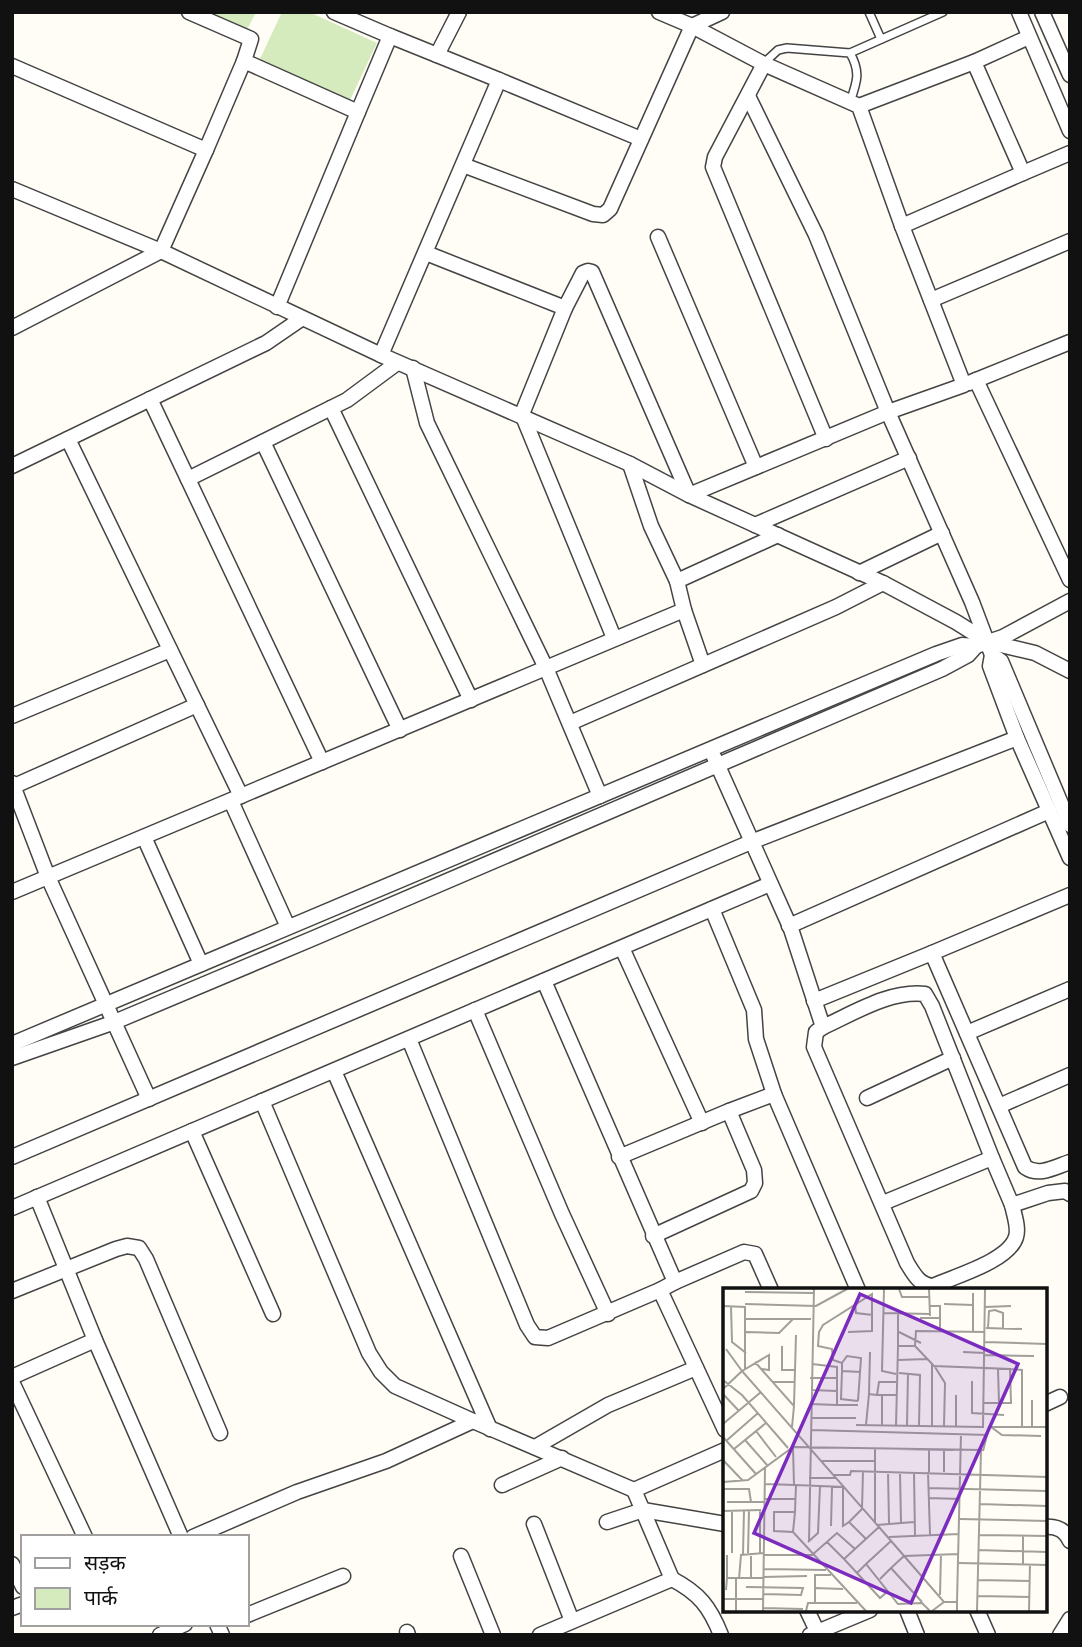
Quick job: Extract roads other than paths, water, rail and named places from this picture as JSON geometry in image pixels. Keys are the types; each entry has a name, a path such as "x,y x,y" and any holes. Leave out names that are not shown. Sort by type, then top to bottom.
{"street":[{"path":"12,328 161,251 251,39 189,12"},
{"path":"334,12 641,139"},
{"path":"437,55 459,12"},
{"path":"659,12 764,64 855,104 974,62 1029,37"},
{"path":"463,165 593,214 603,215 610,209 692,26 722,12"},
{"path":"1019,12 1070,131"},
{"path":"1042,12 1070,75"},
{"path":"277,307 390,36"},
{"path":"243,61 358,112"},
{"path":"974,62 1023,173"},
{"path":"764,64 715,157 713,167 826,439"},
{"path":"12,66 206,150"},
{"path":"381,355 499,80"},
{"path":"748,96 816,235 888,412 942,533 1017,738 1070,858"},
{"path":"855,104 931,300 1070,580"},
{"path":"902,226 1070,153"},
{"path":"12,189 161,251 397,363 522,414 631,464 689,495 883,583 956,622 1001,661 1070,825"},
{"path":"658,237 756,467"},
{"path":"931,300 1070,241"},
{"path":"426,253 565,308"},
{"path":"614,638 522,414 565,308 583,273 592,272 689,495"},
{"path":"12,466 266,342 301,319"},
{"path":"689,495 888,412 970,383 1070,342"},
{"path":"188,479 347,400 397,363"},
{"path":"413,369 427,423 546,668 600,796"},
{"path":"150,399 322,762"},
{"path":"331,408 471,700"},
{"path":"68,439 197,705 288,928"},
{"path":"263,442 400,730"},
{"path":"755,525 909,458"},
{"path":"631,464 650,526 677,581 703,666"},
{"path":"859,573 942,533"},
{"path":"677,581 778,535"},
{"path":"570,723 836,607 883,583"},
{"path":"12,1058 112,1023 942,669 1070,601"},
{"path":"12,891 684,610"},
{"path":"12,1044 936,654 962,645 1035,653 1070,671"},
{"path":"12,716 170,650"},
{"path":"149,1099 112,1023 48,877 13,786 197,705"},
{"path":"12,1157 751,842 1017,738"},
{"path":"710,750 789,926 823,1027"},
{"path":"789,926 1049,811"},
{"path":"144,837 201,964"},
{"path":"12,1208 770,884"},
{"path":"814,1001 1070,895"},
{"path":"712,909 754,1010 756,1039 774,1094 857,1288"},
{"path":"622,947 702,1123"},
{"path":"932,953 1025,1167 1040,1172 1070,1162"},
{"path":"544,981 675,1282"},
{"path":"967,1033 1070,989"},
{"path":"925,994 1012,1205 1018,1235 1011,1247 999,1257 933,1286 925,1285 917,1279 907,1263 814,1047 816,1032 823,1027 895,996 925,994"},
{"path":"475,1010 608,1314"},
{"path":"409,1039 527,1325 535,1337 548,1338 608,1314 744,1252 754,1254 770,1288"},
{"path":"867,1098 953,1058"},
{"path":"334,1070 490,1429"},
{"path":"999,1106 1070,1074"},
{"path":"619,1157 774,1094"},
{"path":"262,1101 369,1353 382,1372 395,1386 634,1490 672,1579 692,1589 700,1597 721,1635"},
{"path":"653,1236 751,1191 755,1183 754,1170 729,1111"},
{"path":"191,1131 273,1314"},
{"path":"883,1203 992,1158"},
{"path":"1012,1205 1048,1193 1065,1191 1070,1194"},
{"path":"37,1197 95,1340 180,1535"},
{"path":"12,1291 127,1246 139,1248 220,1433"},
{"path":"660,1290 723,1426"},
{"path":"12,1377 95,1340"},
{"path":"535,1447 608,1405 696,1368"},
{"path":"12,1382 84,1535"},
{"path":"1047,1403 1060,1397"},
{"path":"199,1535 298,1492 386,1461 473,1421"},
{"path":"634,1490 723,1451"},
{"path":"502,1485 562,1458"},
{"path":"607,1522 643,1510 723,1524"},
{"path":"534,1524 572,1621"},
{"path":"1047,1527 1059,1528 1070,1541"},
{"path":"461,1556 493,1635"},
{"path":"12,1564 21,1583"},
{"path":"248,1615 343,1576"},
{"path":"540,1635 672,1579"},
{"path":"808,1612 813,1633 865,1612"},
{"path":"908,1612 917,1635"},
{"path":"978,1612 988,1635"},
{"path":"1060,1635 1070,1619"},
{"path":"160,1635 180,1626"}],"lane":[{"path":"869,12 881,39"},
{"path":"764,64 778,50 787,48 850,53 943,12"},
{"path":"850,53 858,65 855,104"}]}
